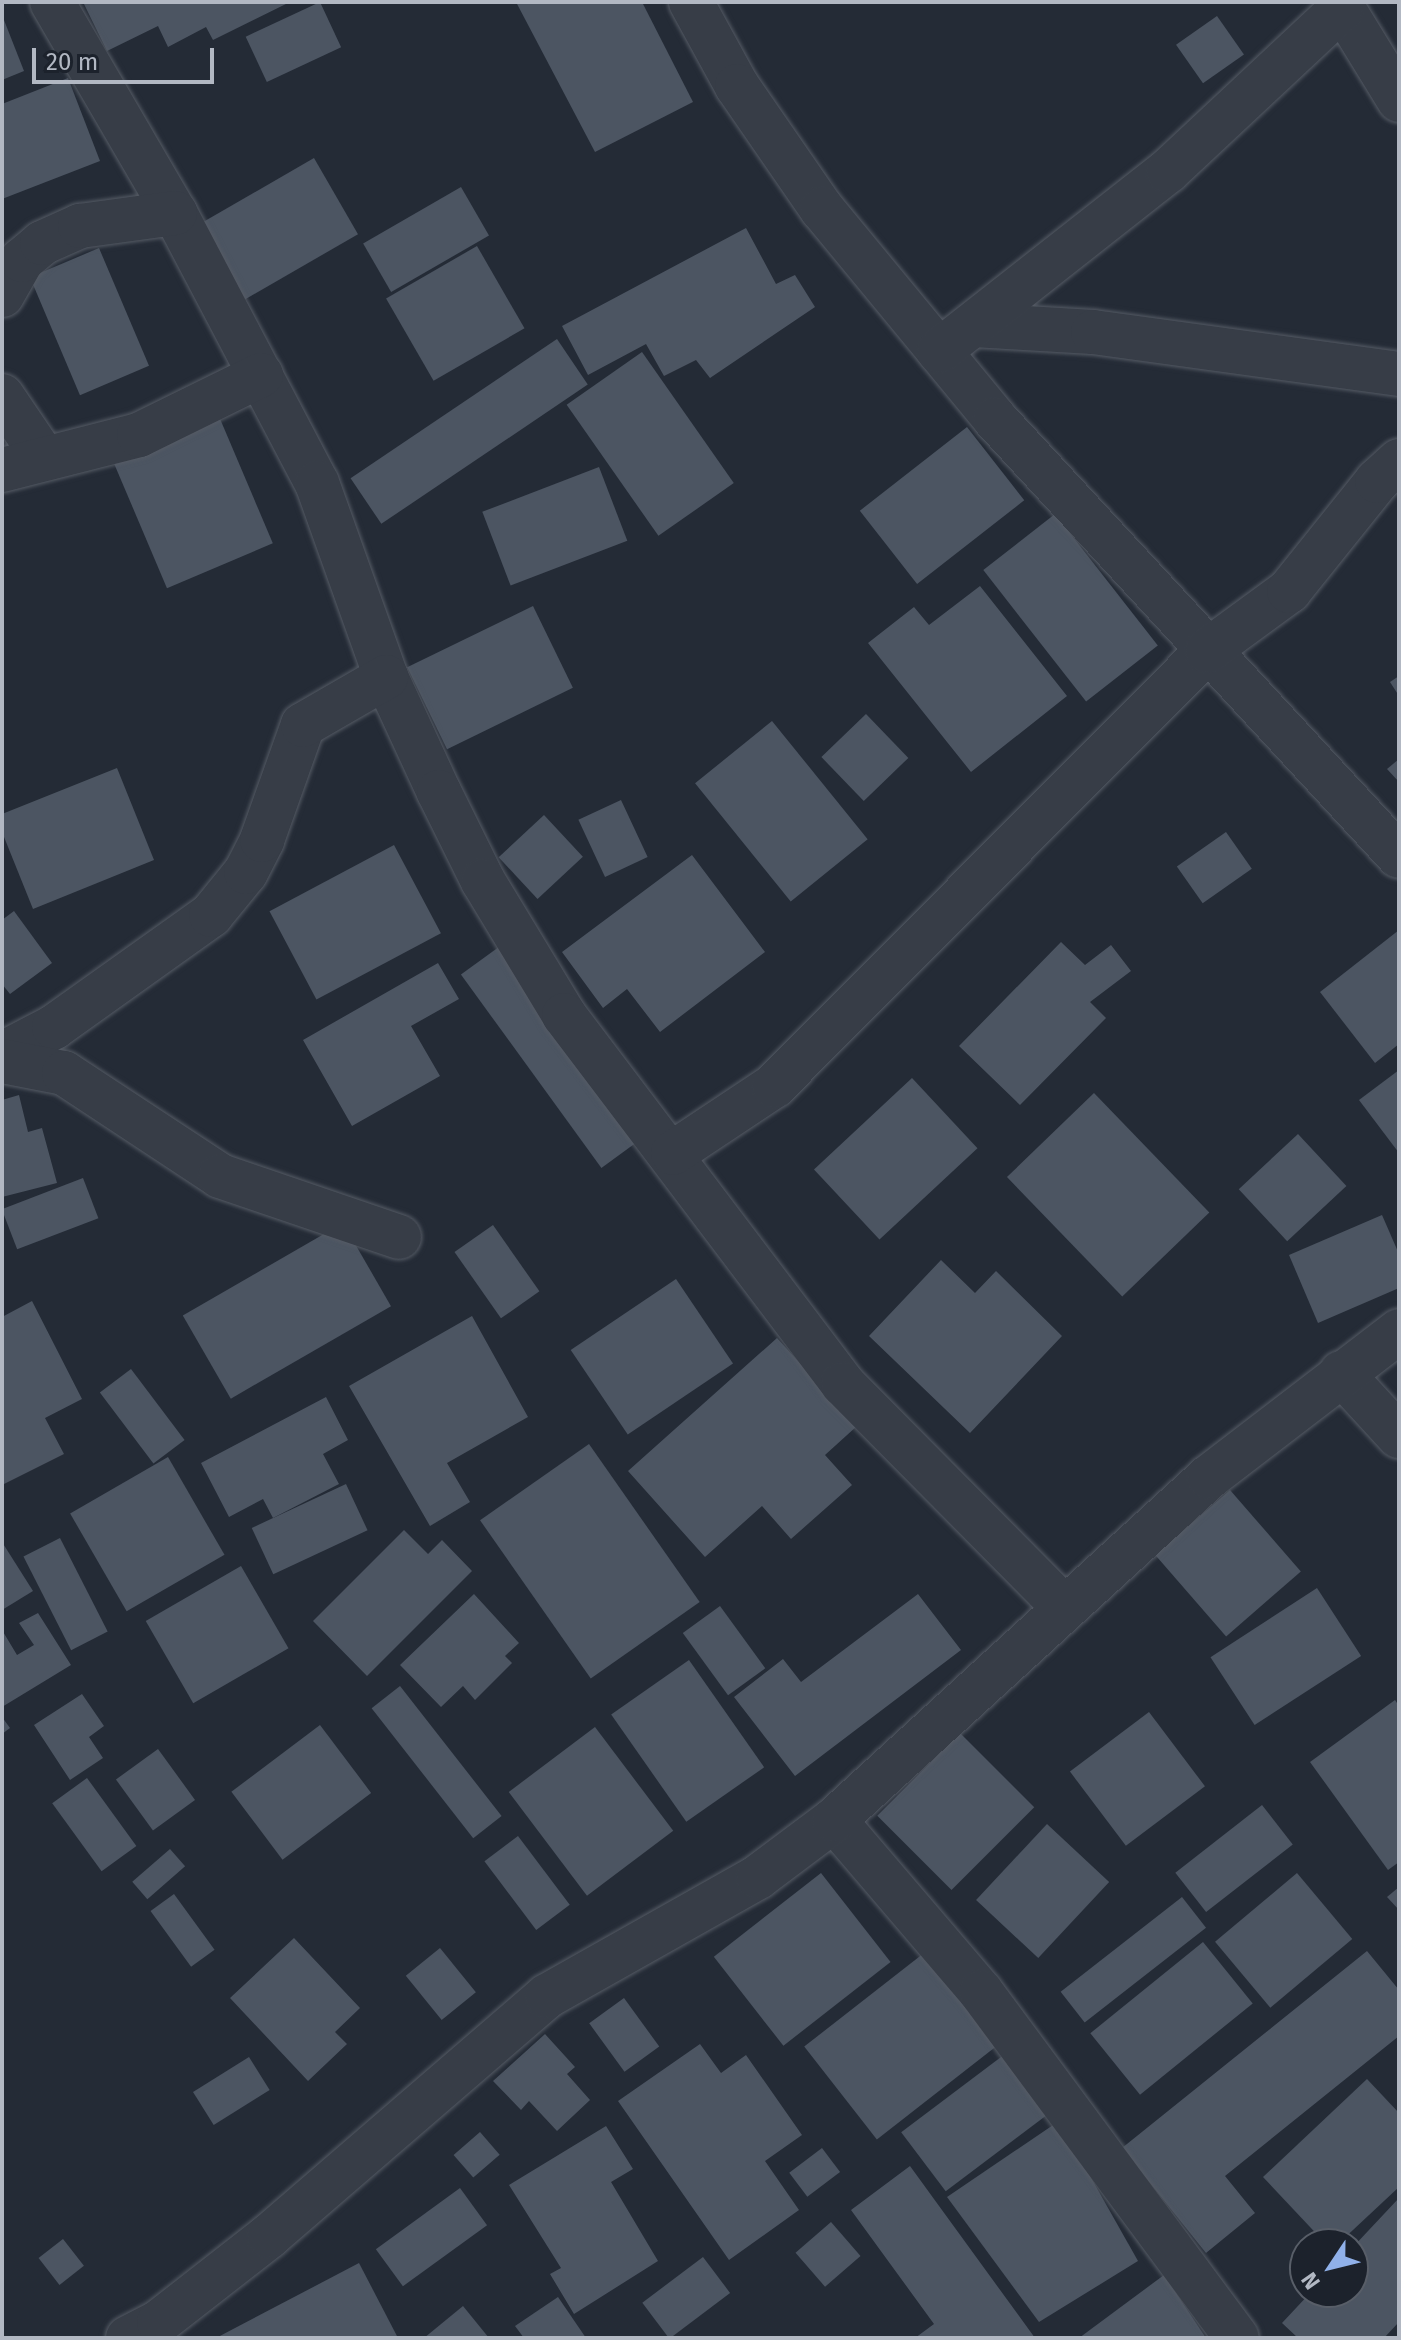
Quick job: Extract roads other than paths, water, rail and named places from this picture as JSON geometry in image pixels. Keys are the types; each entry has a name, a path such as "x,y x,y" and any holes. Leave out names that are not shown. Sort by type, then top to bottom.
{"street":[{"path":"52,2 175,213 317,483 386,677 483,881 556,1002 673,1153 843,1384 1063,1606"},
{"path":"691,2 737,86 822,209 939,351 1073,508 1399,856"},
{"path":"939,351 1168,171 1340,6 1399,100"},
{"path":"9,271 42,243 80,226 175,213"},
{"path":"974,325 1093,332 1399,374"},
{"path":"2,470 139,435 261,375"},
{"path":"2,396 44,458"},
{"path":"673,1153 774,1086 1207,651 1289,591 1377,481 1399,461"},
{"path":"2,1054 68,1018 211,915 246,872 262,840 303,725 386,677"},
{"path":"2,1061 64,1073 220,1176 399,1237"},
{"path":"152,2333 547,1996 758,1877 834,1820 1063,1606 1209,1477 1399,1331"},
{"path":"1341,1373 1399,1436"},
{"path":"834,1820 981,1992 1237,2338"}]}
